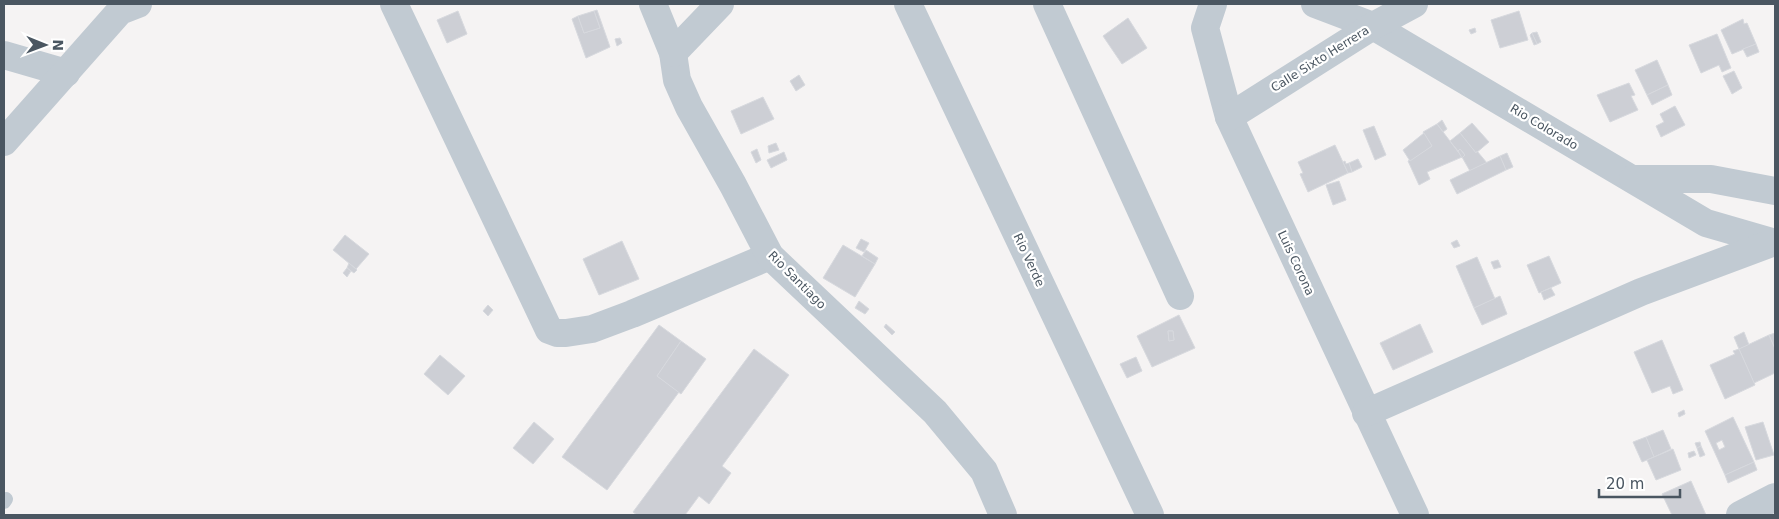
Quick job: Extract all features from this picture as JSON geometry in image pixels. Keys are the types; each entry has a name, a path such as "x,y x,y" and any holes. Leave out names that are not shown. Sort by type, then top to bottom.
{"street":[{"path":"4,142 120,12 138,4"},
{"name":"Rio Santiago","path":"653,4 673,53 677,80 685,98 770,256 935,412 984,471 1003,515"},
{"path":"673,53 720,4"},
{"name":"Rio Verde","path":"908,4 1150,515"},
{"path":"1047,4 1180,296"},
{"name":"Luis Corona","path":"1213,4 1205,28 1229,117 1415,515"},
{"name":"Rio Colorado","path":"1315,4 1373,26 1706,223 1774,243"},
{"name":"Calle Sixto Herrera","path":"1229,117 1373,26 1414,4"},
{"path":"400,8 549,330 557,333 566,333 592,329 770,256"},
{"path":"4,55 66,73"},
{"path":"1631,179 1711,179 1775,191"},
{"path":"1366,413 1641,292 1774,243"},
{"path":"1740,515 1775,497"}],"building":[{"path":"597,10 610,47 586,58 572,19 578,16 584,33 600,28 594,11"},
{"path":"458,11 467,34 447,43 437,20"},
{"path":"594,11 600,28 584,33 578,16"},
{"path":"1519,11 1528,40 1500,48 1491,20"},
{"path":"1128,18 1147,48 1122,64 1103,36"},
{"path":"1743,19 1744,24 1747,23 1756,44 1732,54 1721,30"},
{"path":"1475,28 1476,32 1471,34 1469,30"},
{"path":"1537,32 1541,42 1537,44 1532,33"},
{"path":"1532,33 1537,44 1534,45 1530,35"},
{"path":"1717,34 1731,68 1722,72 1719,65 1701,73 1689,45"},
{"path":"620,38 622,43 617,46 615,39"},
{"path":"1756,44 1759,52 1747,57 1743,49"},
{"path":"1657,60 1668,85 1647,95 1635,70"},
{"path":"1734,71 1742,88 1732,94 1723,76"},
{"path":"799,75 805,85 796,91 790,81"},
{"path":"1629,83 1635,95 1631,96 1638,110 1610,122 1597,95"},
{"path":"1668,85 1672,95 1652,105 1647,95"},
{"path":"763,97 774,119 741,134 731,111"},
{"path":"1675,106 1685,125 1661,137 1656,126 1664,122 1660,114"},
{"path":"1442,120 1447,129 1443,132 1437,124"},
{"path":"1472,123 1489,142 1476,153 1460,133"},
{"path":"1437,124 1462,157 1427,172 1430,179 1419,185 1408,161 1432,146 1423,132"},
{"path":"1374,126 1386,155 1375,160 1363,130"},
{"path":"1424,133 1432,146 1410,161 1403,150"},
{"path":"1460,133 1487,163 1470,171 1462,157 1465,155 1460,149 1458,151 1450,141"},
{"path":"776,143 779,150 769,153 768,146"},
{"path":"1335,145 1348,173 1308,192 1300,174 1303,173 1298,162"},
{"path":"757,149 761,160 756,163 751,152"},
{"path":"1460,149 1465,155 1462,158 1458,151"},
{"path":"784,152 787,160 771,168 767,160"},
{"path":"1507,153 1513,167 1506,170 1500,156"},
{"path":"1500,156 1506,170 1457,194 1450,180"},
{"path":"1358,159 1362,167 1352,172 1349,163"},
{"path":"1345,161 1346,164 1349,163 1352,172 1348,173 1343,162"},
{"path":"1339,181 1346,200 1333,205 1326,185"},
{"path":"345,235 369,254 356,269 333,250"},
{"path":"861,239 869,243 864,252 856,248"},
{"path":"1457,240 1460,246 1454,248 1451,243"},
{"path":"622,241 639,279 599,295 583,259"},
{"path":"843,245 875,264 855,297 823,278"},
{"path":"866,250 878,258 875,264 862,256"},
{"path":"1549,256 1561,283 1539,293 1527,265"},
{"path":"1477,257 1495,299 1474,308 1456,266"},
{"path":"1498,260 1501,267 1494,269 1491,262"},
{"path":"349,263 357,270 354,273 347,268"},
{"path":"347,268 351,271 347,277 343,273"},
{"path":"1551,288 1555,295 1544,300 1541,292"},
{"path":"1500,296 1507,314 1482,325 1474,308"},
{"path":"859,301 869,309 865,314 855,308"},
{"path":"488,305 493,310 488,316 483,311"},
{"path":"1179,315 1195,348 1152,367 1137,336","holes":["1168,331 1173,331 1174,340 1169,341"]},
{"path":"886,324 895,332 892,335 884,327"},
{"path":"1420,324 1433,352 1393,370 1380,343"},
{"path":"659,325 681,341 657,376 679,392 607,490 562,457"},
{"path":"1168,331 1173,331 1174,340 1169,341"},
{"path":"1744,332 1749,345 1739,349 1734,337"},
{"path":"1775,333 1775,349 1769,335"},
{"path":"1769,335 1775,349 1775,373 1754,383 1739,349"},
{"path":"1662,340 1683,390 1673,394 1670,386 1652,393 1634,352"},
{"path":"681,341 706,359 681,394 657,376"},
{"path":"754,349 789,375 722,466 731,473 709,504 699,496 685,515 637,515 633,512"},
{"path":"1739,349 1755,385 1725,399 1710,365 1735,354 1733,351"},
{"path":"440,355 465,376 448,395 424,374"},
{"path":"1136,357 1142,371 1127,378 1120,364"},
{"path":"1684,410 1685,414 1679,417 1678,413"},
{"path":"1733,417 1754,462 1725,475 1705,431","holes":["1722,440 1725,447 1719,450 1716,443"]},
{"path":"534,422 554,439 533,464 513,448"},
{"path":"1763,422 1774,455 1756,460 1745,427"},
{"path":"1663,430 1671,449 1654,457 1646,437"},
{"path":"1646,437 1654,457 1642,462 1633,442"},
{"path":"1700,442 1701,446 1697,448 1695,443"},
{"path":"1701,446 1705,455 1700,457 1697,448"},
{"path":"1673,449 1681,470 1656,480 1647,460"},
{"path":"1694,451 1696,455 1689,458 1688,453"},
{"path":"1754,462 1757,470 1728,483 1725,475"},
{"path":"1691,481 1706,515 1672,515 1662,494"}]}
